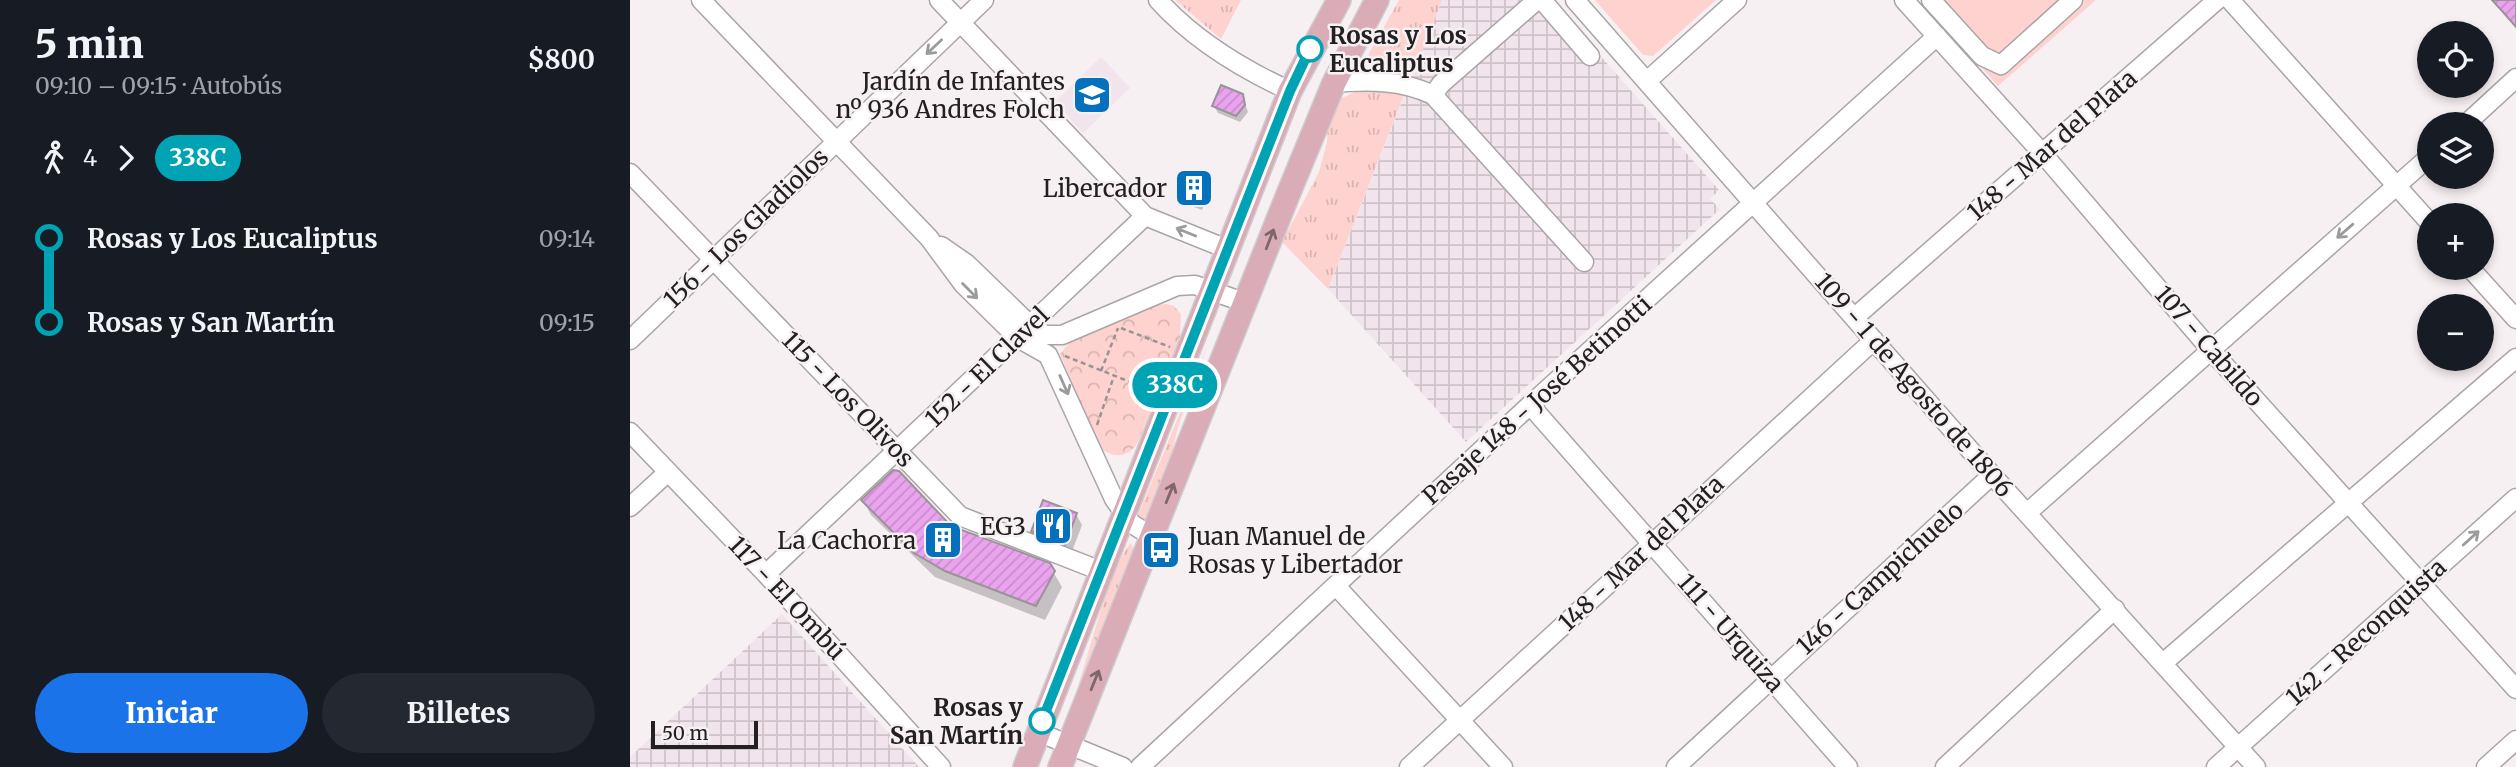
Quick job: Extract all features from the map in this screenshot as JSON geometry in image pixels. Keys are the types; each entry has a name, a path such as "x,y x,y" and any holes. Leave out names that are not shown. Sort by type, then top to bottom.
{"main road":[{"path":"1025,767 1290,91 1339,0"},
{"path":"1060,767 1334,83 1377,0"}],"street":[{"path":"701,0 929,238 967,264 1024,332 1048,355 1124,514 1132,524 1153,537"},
{"path":"939,0 1145,216 1227,249"},
{"name":"156 - Los Gladiolos","path":"630,340 836,139 984,0"},
{"path":"1158,0 1211,46 1243,68 1290,91"},
{"path":"1433,95 1441,84 1540,0 1590,56"},
{"name":"109 - 1 de Agosto de 1806","path":"1575,0 1992,475 2256,767"},
{"path":"1647,81 1737,0"},
{"name":"107 - Cabildo","path":"1904,0 2043,154 2210,349 2516,690"},
{"path":"1931,0 1987,61 2001,65 2073,0"},
{"name":"148 - Mar del Plata","path":"1854,317 2217,0"},
{"path":"2230,0 2417,209"},
{"name":"Pasaje 148 - José Betinotti","path":"1140,767 1530,405 1755,204 1937,36"},
{"path":"2479,112 2516,78"},
{"path":"1334,83 1384,81 1408,85 1433,95 1584,262"},
{"path":"2027,513 2417,169"},
{"name":"115 - Los Olivos","path":"630,173 960,516 1101,571"},
{"name":"152 - El Clavel","path":"766,575 1145,216"},
{"path":"2481,280 2516,319"},
{"path":"1024,332 1062,335 1177,286 1195,285 1246,303"},
{"name":"148 - Mar del Plata","path":"1409,767 1874,340"},
{"path":"2163,663 2516,358"},
{"name":"111 - Urquiza","path":"1530,405 1653,541 1848,767"},
{"name":"117 - El Ombú","path":"630,432 766,575 941,767"},
{"path":"630,507 668,472"},
{"name":"146 - Campichuelo","path":"1675,767 1992,475"},
{"name":"142 - Reconquista","path":"2216,767 2516,498"},
{"path":"1336,586 1503,767"},
{"path":"1945,767 2115,609"},
{"path":"1038,732 1123,767"},
{"path":"2486,767 2516,740"}],"path":[{"path":"1101,370 1126,308"},
{"path":"1118,327 1187,354"},
{"path":"1060,354 1170,398"},
{"path":"1090,444 1114,376"}],"shaded area":[{"path":"1442,0 1551,0 1719,190 1710,199 1720,209 1466,442 1328,289"},
{"name":"Jardín de Infantes nº 936 Andres Folch","path":"1101,57 1130,88 1083,133 1055,102"},
{"path":"782,614 919,767 630,767 630,757"}],"green space":[{"path":"1175,0 1241,0 1221,39"},
{"path":"1399,0 1442,0 1418,62 1400,69 1383,69 1371,64 1368,55"},
{"path":"1595,0 1716,0 1653,56 1643,55"},
{"path":"1923,0 2096,0 1998,86"},
{"path":"1363,88 1406,90 1328,289 1282,242 1319,172 1327,142 1328,116 1340,99"},
{"path":"1158,305 1174,306 1181,314 1180,337 1138,442 1125,454 1110,454 1099,447 1060,354 1071,341"},
{"path":"1208,344 1178,427 1168,469 1146,526 1137,518"},
{"path":"1131,543 1134,551 1077,698 1075,696 1107,592 1123,554"}],"building":[{"path":"2492,0 2516,0 2516,27 2503,12"},
{"path":"1221,85 1243,94 1245,105 1236,116 1212,106"},
{"name":"Libercador","path":"1189,172 1208,178 1198,204 1180,197"},
{"name":"La Cachorra","path":"893,470 899,471 951,526 1050,563 1055,571 1036,606 945,571 914,553 861,500"},
{"name":"EG3","path":"1043,500 1077,513 1065,545 1031,532"}],"bus line":[{"name":"338C","path":"1042,721 1290,91 1310,49"}],"place":[{"name":"Rosas y Los Eucaliptus","path":"1310,49"},
{"name":"Jardín de Infantes nº 936 Andres Folch","path":"1092,95"},
{"name":"Libercador","path":"1194,188"},
{"name":"EG3","path":"1053,526"},
{"name":"La Cachorra","path":"943,540"},
{"name":"Juan Manuel de Rosas y Libertador","path":"1161,550"},
{"name":"Rosas y San Martín","path":"1042,721"}]}
